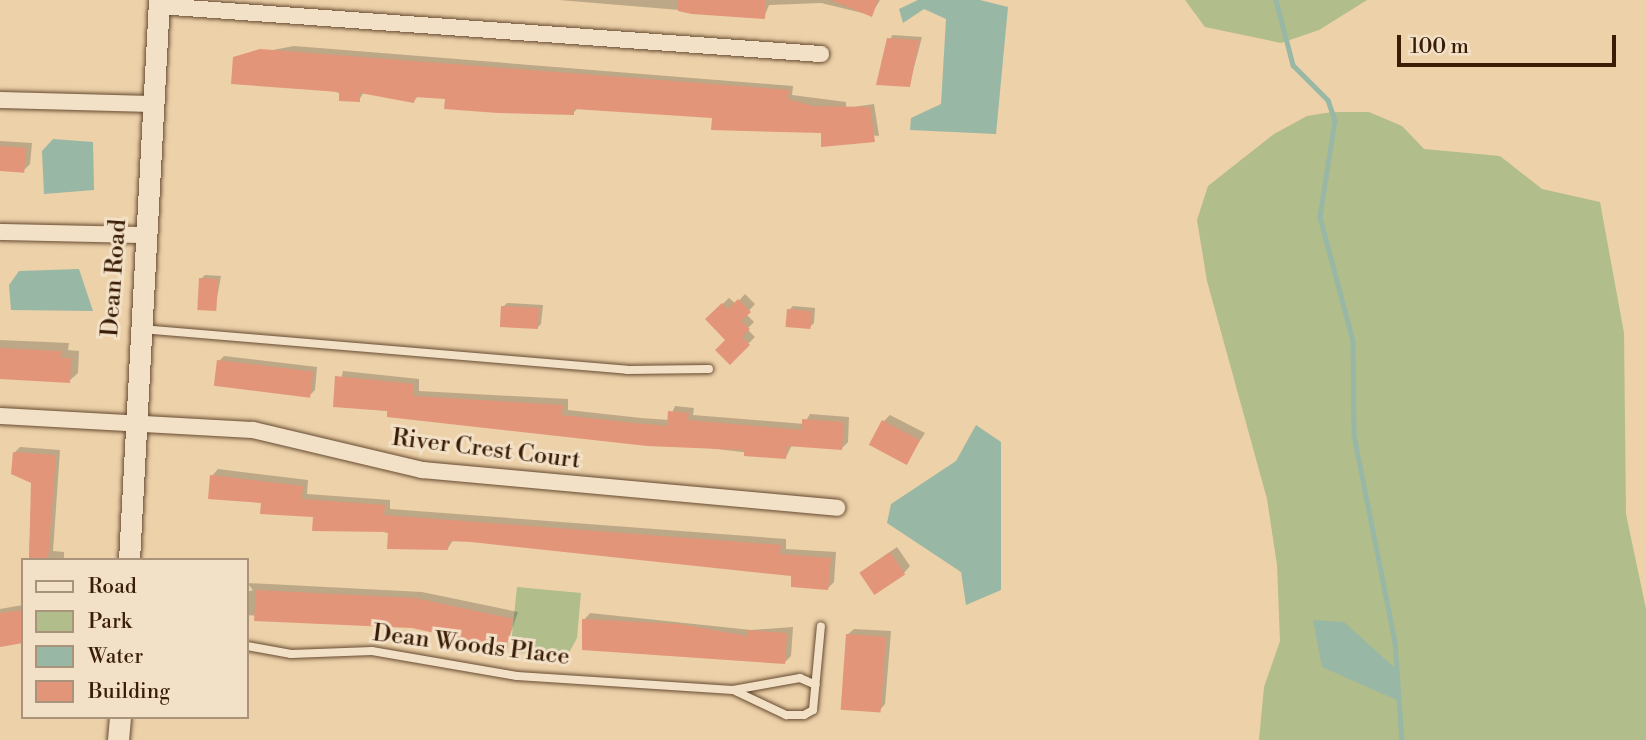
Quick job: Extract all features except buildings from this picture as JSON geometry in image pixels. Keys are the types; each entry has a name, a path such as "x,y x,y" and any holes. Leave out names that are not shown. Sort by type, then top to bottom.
{"main road":[{"name":"Dean Road","path":"129,558 138,329 159,3"},
{"path":"118,740 120,719"}],"street":[{"path":"159,3 821,54"},
{"path":"0,100 153,104"},
{"path":"0,232 144,235"},
{"name":"River Crest Court","path":"0,416 253,430 422,470 837,508"}],"lane":[{"path":"138,329 627,370 709,369"},
{"path":"733,690 786,715 804,715 813,710 821,626"},
{"name":"Dean Woods Place","path":"248,646 291,654 372,651 517,676 733,690"},
{"path":"733,690 800,678 816,685"}],"green space":[{"path":"1185,0 1367,0 1319,30 1281,43 1205,27"},
{"path":"1332,112 1369,112 1402,126 1424,149 1500,156 1542,189 1600,202 1624,333 1626,514 1646,609 1646,740 1259,740 1264,687 1280,641 1277,565 1267,499 1207,281 1197,220 1208,186 1274,134 1307,116"},
{"path":"517,587 581,593 577,638 565,660 545,651 510,654"}],"water":[{"path":"918,0 980,0 1008,7 996,134 910,130 911,118 941,104 946,19 924,9 903,23 899,9"},
{"path":"53,139 93,142 94,190 44,194 42,151"},
{"path":"79,269 93,311 11,310 9,285 19,271"},
{"path":"976,425 1001,442 1001,590 966,605 961,572 887,523 891,504 956,461"},
{"path":"1313,620 1344,622 1396,669 1399,701 1322,667"}],"waterway":[{"path":"1276,0 1293,65 1328,100 1335,120 1320,217 1353,341 1354,435 1395,643 1402,740"}]}
